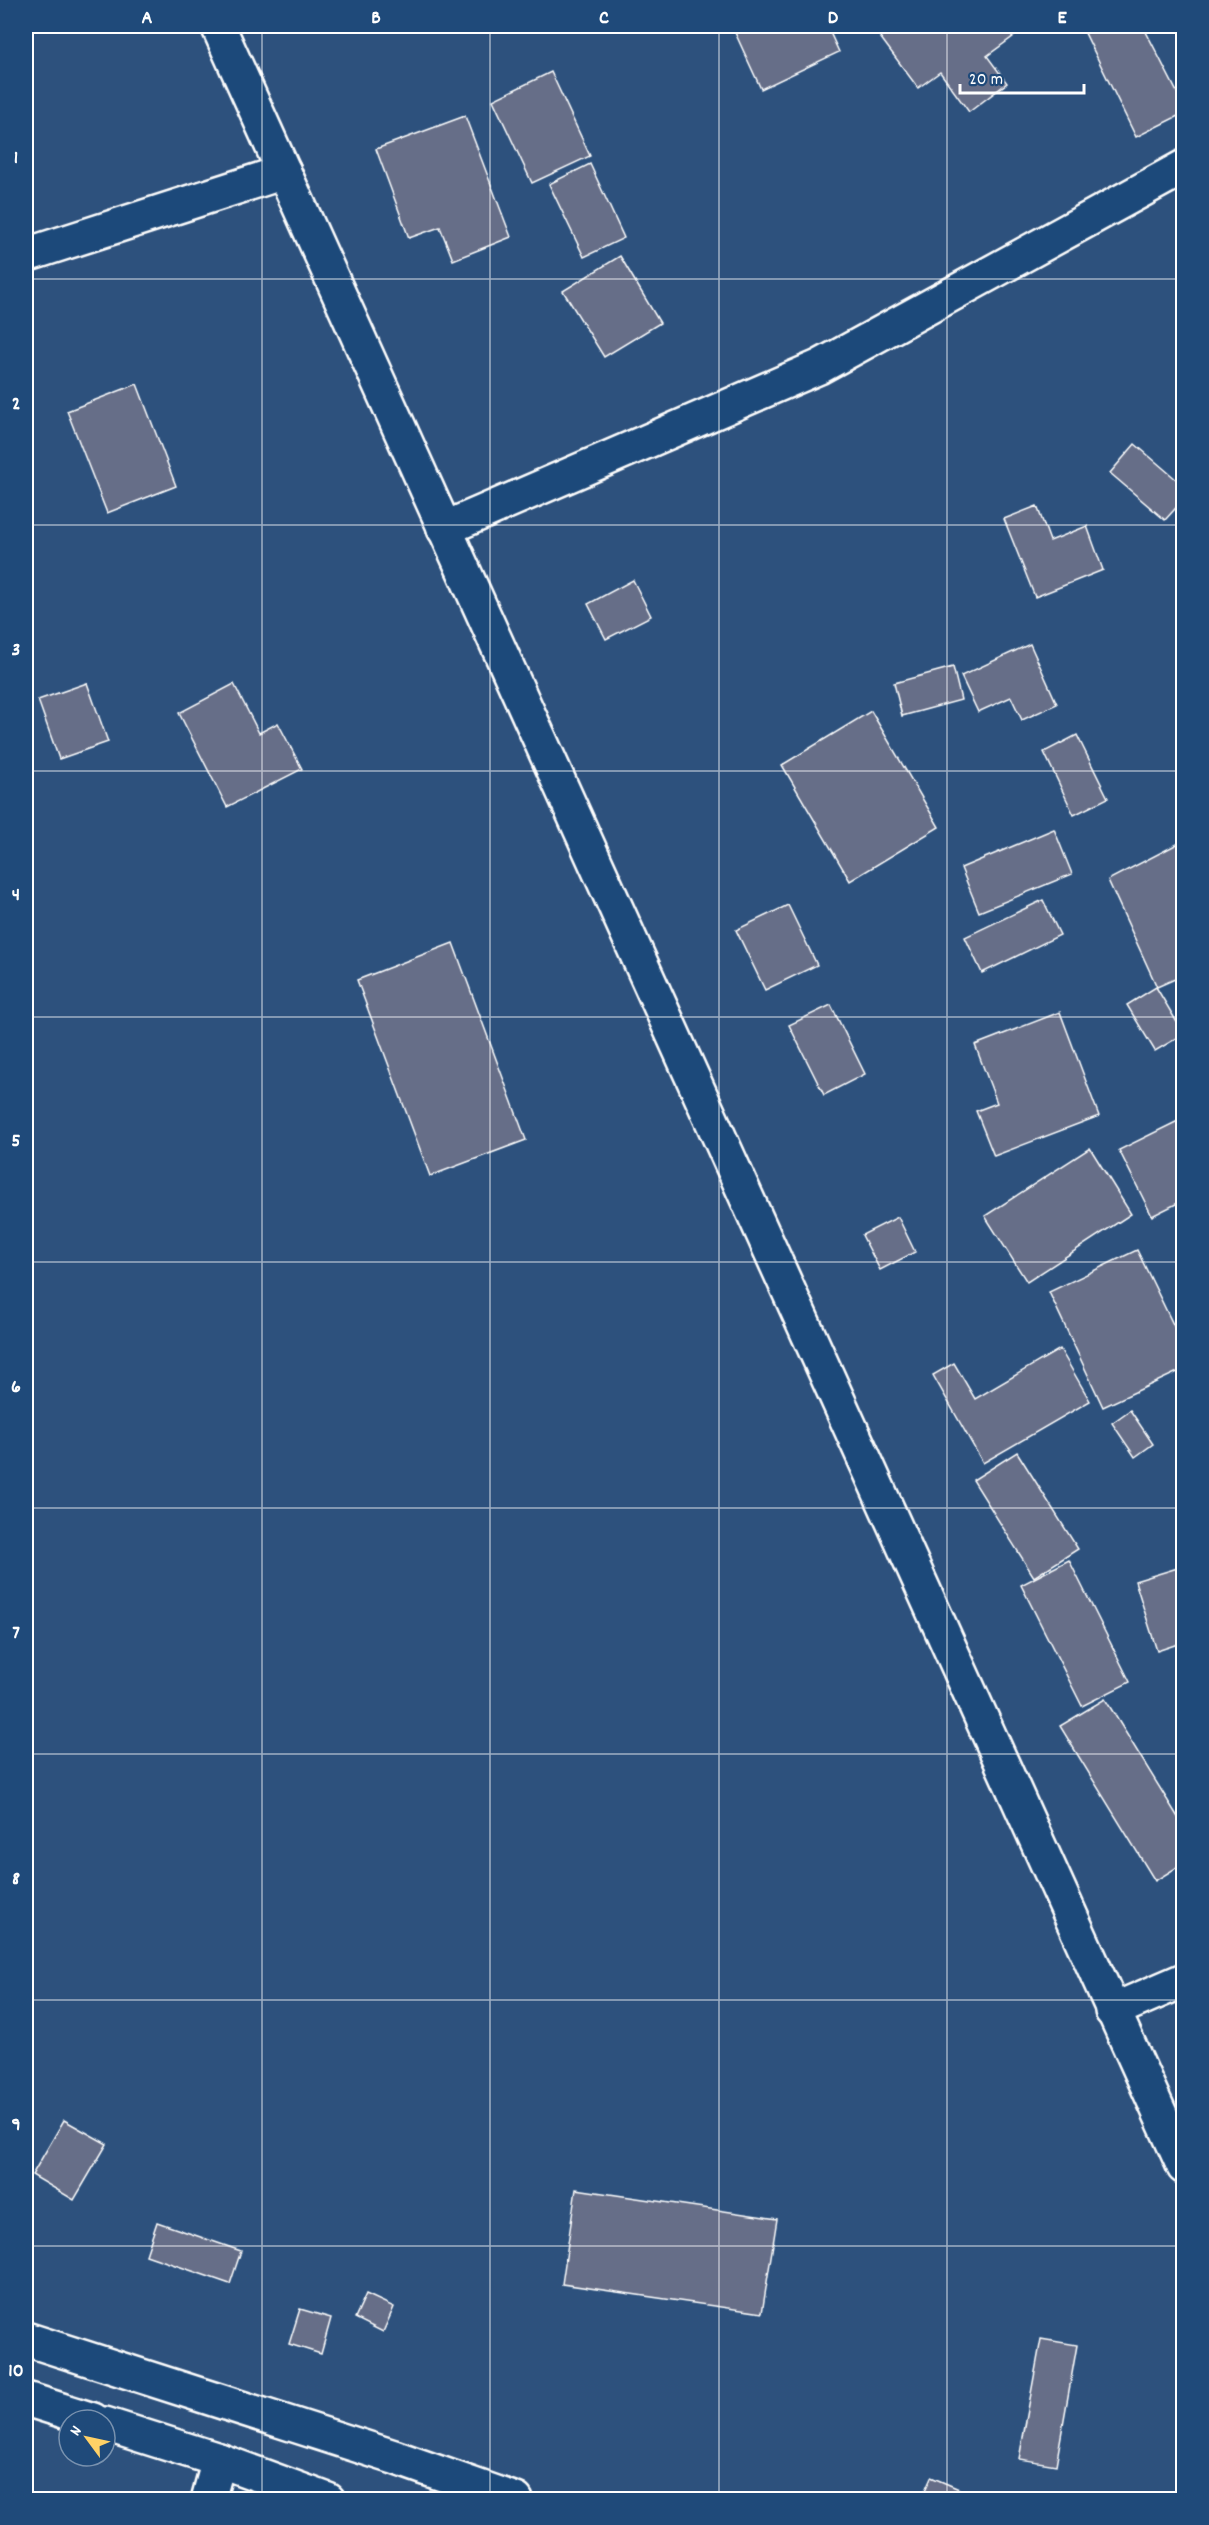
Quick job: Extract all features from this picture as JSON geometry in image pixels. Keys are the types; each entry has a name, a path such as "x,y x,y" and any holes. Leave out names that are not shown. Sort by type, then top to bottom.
{"street":[{"path":"218,26 1112,2011 1184,2166"},
{"path":"444,529 819,367 1184,167"},
{"path":"26,255 284,172"},
{"path":"1112,2011 1184,1980"},
{"path":"26,2339 383,2453 516,2499"},
{"path":"26,2400 57,2409"},
{"path":"117,2428 219,2460 328,2499"},
{"path":"208,2499 219,2460"}],"building":[{"path":"732,26 827,26 839,52 761,89"},
{"path":"872,26 1028,26 987,56 1007,83 969,112 940,72 918,88"},
{"path":"1100,26 1143,26 1184,106 1184,113 1136,137 1085,33"},
{"path":"551,72 590,156 532,183 493,100"},
{"path":"465,116 511,237 453,260 440,227 409,238 376,149"},
{"path":"590,164 624,238 584,257 549,184"},
{"path":"620,256 660,323 604,357 563,291"},
{"path":"137,384 176,486 107,513 67,411"},
{"path":"1135,444 1184,486 1184,499 1165,520 1110,473"},
{"path":"1037,506 1050,541 1087,526 1103,570 1035,597 1004,519"},
{"path":"633,580 651,616 606,639 588,604"},
{"path":"1030,644 1057,704 1022,720 1011,697 978,712 961,676"},
{"path":"953,667 961,700 902,716 894,683"},
{"path":"87,683 108,742 59,759 38,700"},
{"path":"234,684 259,733 278,723 302,769 227,807 179,713"},
{"path":"871,711 939,827 850,881 782,765"},
{"path":"1077,735 1108,798 1074,815 1044,752"},
{"path":"1054,829 1072,874 979,912 961,868"},
{"path":"1183,841 1184,975 1157,987 1108,880"},
{"path":"1043,900 1060,935 982,973 965,937"},
{"path":"788,905 817,965 765,990 736,930"},
{"path":"453,943 526,1140 430,1176 357,980"},
{"path":"1156,987 1184,1034 1155,1051 1127,1005"},
{"path":"831,1005 865,1074 824,1095 789,1025"},
{"path":"1060,1012 1099,1116 994,1156 976,1111 997,1103 975,1045"},
{"path":"1184,1118 1184,1200 1152,1216 1119,1150"},
{"path":"1090,1148 1131,1214 1027,1282 985,1216"},
{"path":"898,1217 915,1252 880,1270 862,1235"},
{"path":"1137,1250 1184,1347 1184,1369 1103,1407 1049,1292"},
{"path":"1060,1349 1090,1401 983,1463 933,1375 954,1363 975,1399"},
{"path":"1130,1410 1153,1444 1135,1457 1112,1423"},
{"path":"1017,1452 1078,1549 1034,1577 973,1480"},
{"path":"1069,1560 1130,1682 1082,1706 1021,1585"},
{"path":"1184,1566 1184,1642 1157,1651 1135,1581"},
{"path":"1105,1699 1184,1827 1184,1863 1155,1881 1060,1726"},
{"path":"64,2120 107,2144 74,2200 32,2175"},
{"path":"576,2189 777,2219 762,2313 562,2284"},
{"path":"157,2222 241,2251 230,2284 146,2255"},
{"path":"366,2294 394,2307 383,2332 355,2318"},
{"path":"300,2309 331,2318 321,2354 289,2344"},
{"path":"1041,2339 1077,2345 1056,2465 1019,2459"},
{"path":"931,2477 959,2489 955,2500 922,2497"}]}
